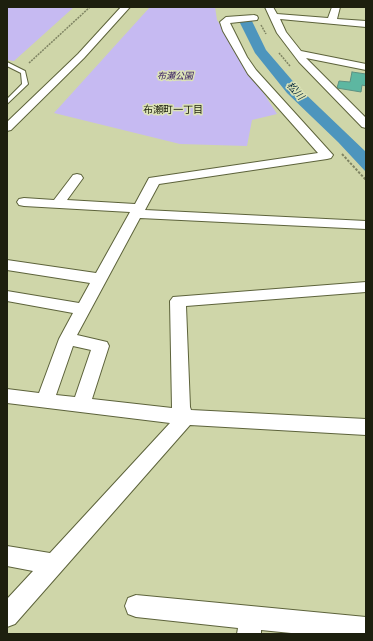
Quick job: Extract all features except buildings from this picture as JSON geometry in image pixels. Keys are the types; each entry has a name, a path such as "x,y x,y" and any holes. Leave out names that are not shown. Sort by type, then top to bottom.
{"street":[{"path":"7,128 81,56 126,7"},
{"path":"332,21 336,7"},
{"path":"271,11 332,21 366,24"},
{"path":"271,11 282,33 298,53 335,94 366,124"},
{"path":"45,400 67,339 154,181 327,155 252,72 228,31 226,22 228,16 254,18"},
{"path":"298,53 366,66"},
{"path":"57,204 77,178"},
{"path":"24,202 137,211 366,225"},
{"path":"7,265 100,279"},
{"path":"186,417 181,408 178,301 366,286"},
{"path":"7,296 83,309"},
{"path":"67,339 101,346 81,404"},
{"path":"7,396 186,417 366,427"},
{"path":"7,616 186,417"},
{"path":"7,556 54,564"},
{"path":"136,606 250,626 366,629"}],"lane":[{"path":"7,64 23,72 25,84 7,102"}],"path":[{"path":"20,71 90,7"}],"green space":[{"path":"7,7 74,7 14,61 7,60"},
{"name":"布瀬公園","path":"150,7 215,7 217,20 277,114 252,120 247,146 180,144 54,113"}],"water":[{"name":"松川","path":"238,19 251,19 266,50 297,86 366,152 366,172 338,142 287,93 255,53"}],"district":[{"name":"布瀬町一丁目","path":"173,110"}]}
